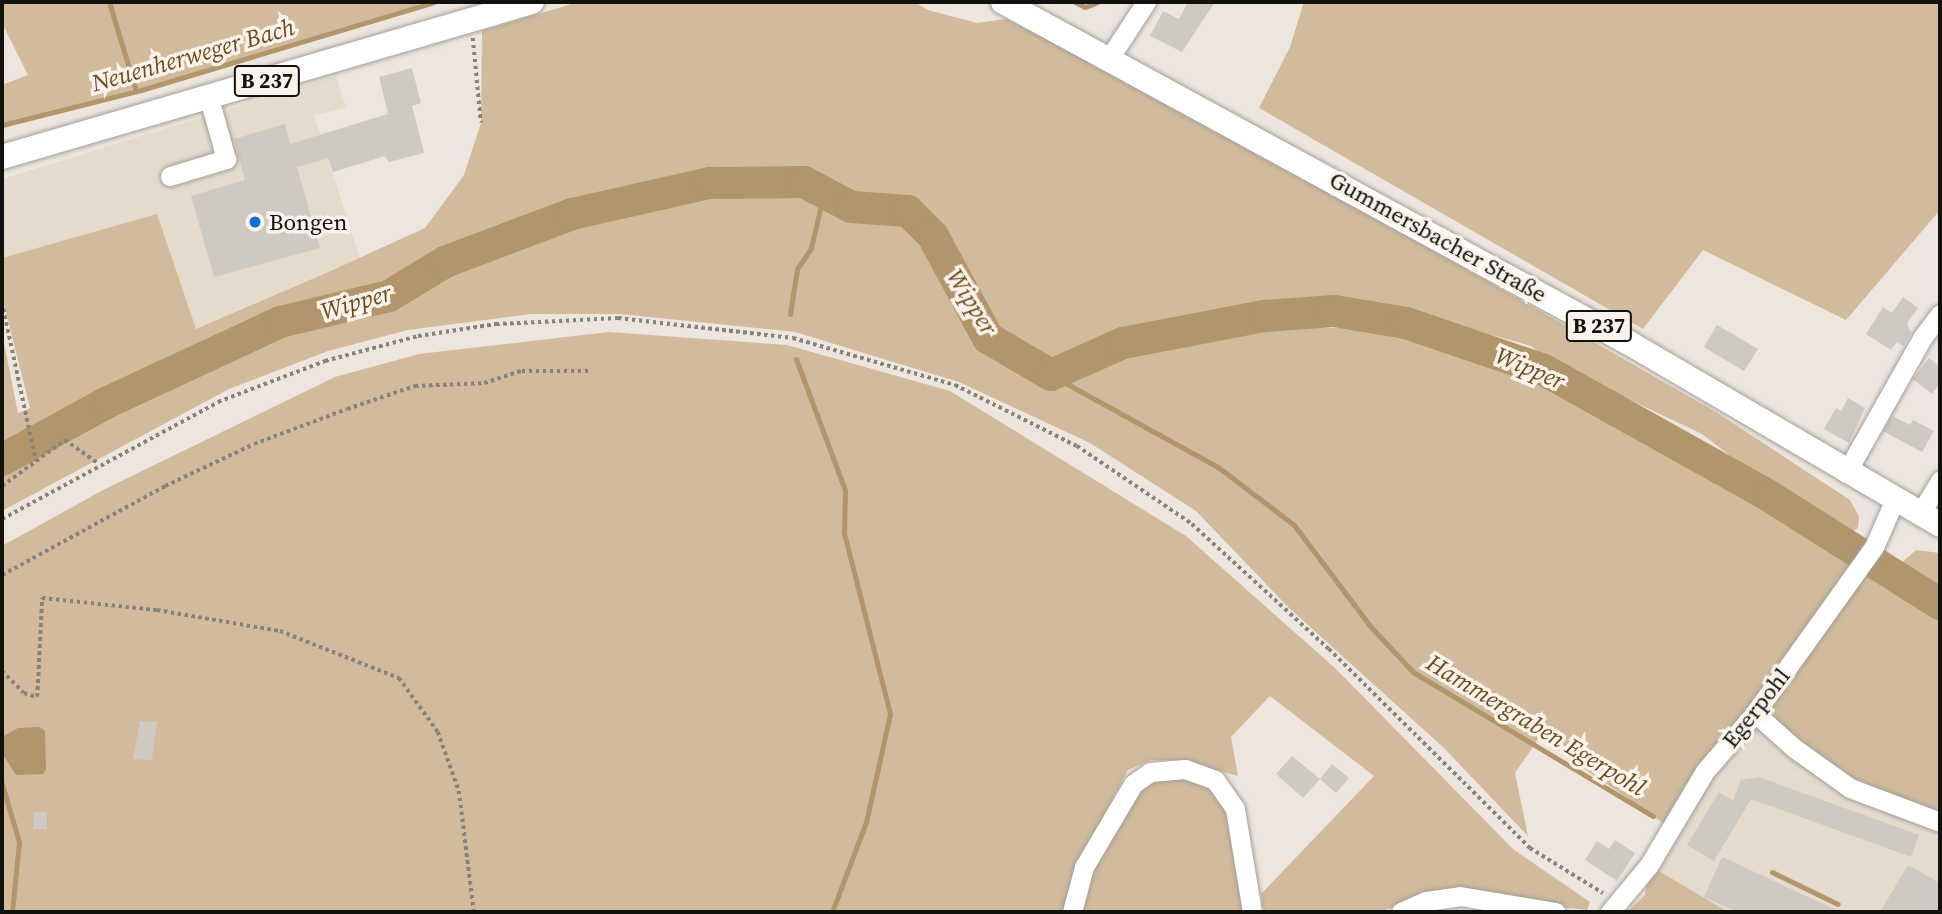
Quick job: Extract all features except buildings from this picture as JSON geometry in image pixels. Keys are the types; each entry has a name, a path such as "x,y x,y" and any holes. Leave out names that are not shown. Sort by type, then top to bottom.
{"main road":[{"name":"B 237","path":"2,157 532,2"},
{"name":"Gummersbacher Straße","path":"1003,2 1110,57 1617,337 1846,473 1930,519"}],"street":[{"path":"1110,57 1146,2"},
{"path":"170,176 226,159 209,98"},
{"path":"1846,473 1922,338 1940,314"},
{"path":"1930,519 1940,481"},
{"name":"Egerpohl","path":"1614,907 1649,865 1705,771 1755,713 1874,547 1895,499"},
{"path":"1755,713 1794,748 1850,788 1940,822"},
{"path":"1072,912 1084,867 1133,784 1150,772 1185,769 1214,780 1235,810 1252,912"},
{"path":"1401,912 1426,901 1460,896 1556,912"}],"path":[{"path":"471,20 481,123"},
{"path":"2,302 36,461"},
{"path":"2,519 218,402 325,361 418,336 496,324 618,318 793,338 955,385 1077,446 1192,524 1329,649 1530,848 1614,907"},
{"path":"2,575 176,481 254,444 347,408 415,386 484,383 522,371 592,371"},
{"path":"2,486 65,440 100,465"},
{"path":"2,671 24,693 37,697 42,598 157,610 280,631 400,678 438,732 458,791 474,912"}],"shaded area":[{"path":"2,2 440,2 2,128 2,85 28,75 2,23"},
{"path":"578,2 914,2 928,10 977,23 1005,19 1102,64 1239,139 1716,412 1850,500 1859,516 1858,528 1848,534 1777,492 1702,434 1552,363 1531,346 1409,312 1324,303 1248,308 1073,348 1090,368 1130,348 1259,328 1352,328 1417,336 1538,384 1863,562 1909,598 1940,614 1940,810 1894,808 1755,713 1671,828 1539,738 1515,773 1528,836 1444,748 1287,606 1196,511 1090,443 959,382 795,332 620,314 531,314 408,330 328,351 229,389 2,511 2,333 18,413 30,408 2,296 2,258 157,214 196,329 335,269 425,228 464,175 481,123 482,31"},
{"path":"1304,2 1940,2 1940,210 1846,320 1703,250 1643,329 1259,108 1290,47"},
{"path":"336,76 346,108 314,115 360,258 195,329 157,215 2,258 2,179"},
{"path":"609,332 787,345 950,391 1186,536 1335,668 1514,850 1590,902 1587,910 1426,894 1380,912 1264,912 1261,894 1374,776 1270,696 1231,737 1238,776 1179,760 1151,760 1128,770 1078,864 1068,912 2,912 2,546 105,489 335,377 419,354"},
{"path":"1916,550 1940,553 1940,596 1901,573 1901,563"},
{"path":"1755,713 1894,808 1940,810 1940,912 1728,912 1649,865"},
{"path":"40,727 45,731 46,769 43,774 16,775 2,753 2,737 18,728"},
{"path":"1185,774 1217,793 1229,806 1243,912 1082,912 1091,874 1137,790 1163,775"},
{"path":"1649,865 1728,912 1627,912 1645,895"}],"waterway":[{"path":"109,2 136,91"},
{"name":"Neuenherweger Bach","path":"2,125 141,90 434,2"},
{"name":"Neuenherweger Bach","path":"1075,2 1085,7 1098,2"},
{"name":"Wipper","path":"2,460 108,402 280,322 389,296 445,262 572,214 710,183 804,182 851,207 908,211 933,236 988,338 1051,375 1123,343 1265,316 1334,311 1406,323 1544,370 1769,496 1940,604"},
{"path":"790,314 797,269 811,248 824,192"},
{"path":"796,359 845,490 844,533 890,714 866,822 832,912"},
{"name":"Hammergraben Egerpohl","path":"1051,375 1218,467 1294,525 1370,626 1413,672 1653,816"},
{"path":"2,784 19,842 12,912"},
{"name":"Hammergraben Egerpohl","path":"1772,872 1838,904"}],"place":[{"name":"Bongen","path":"255,222"}]}
